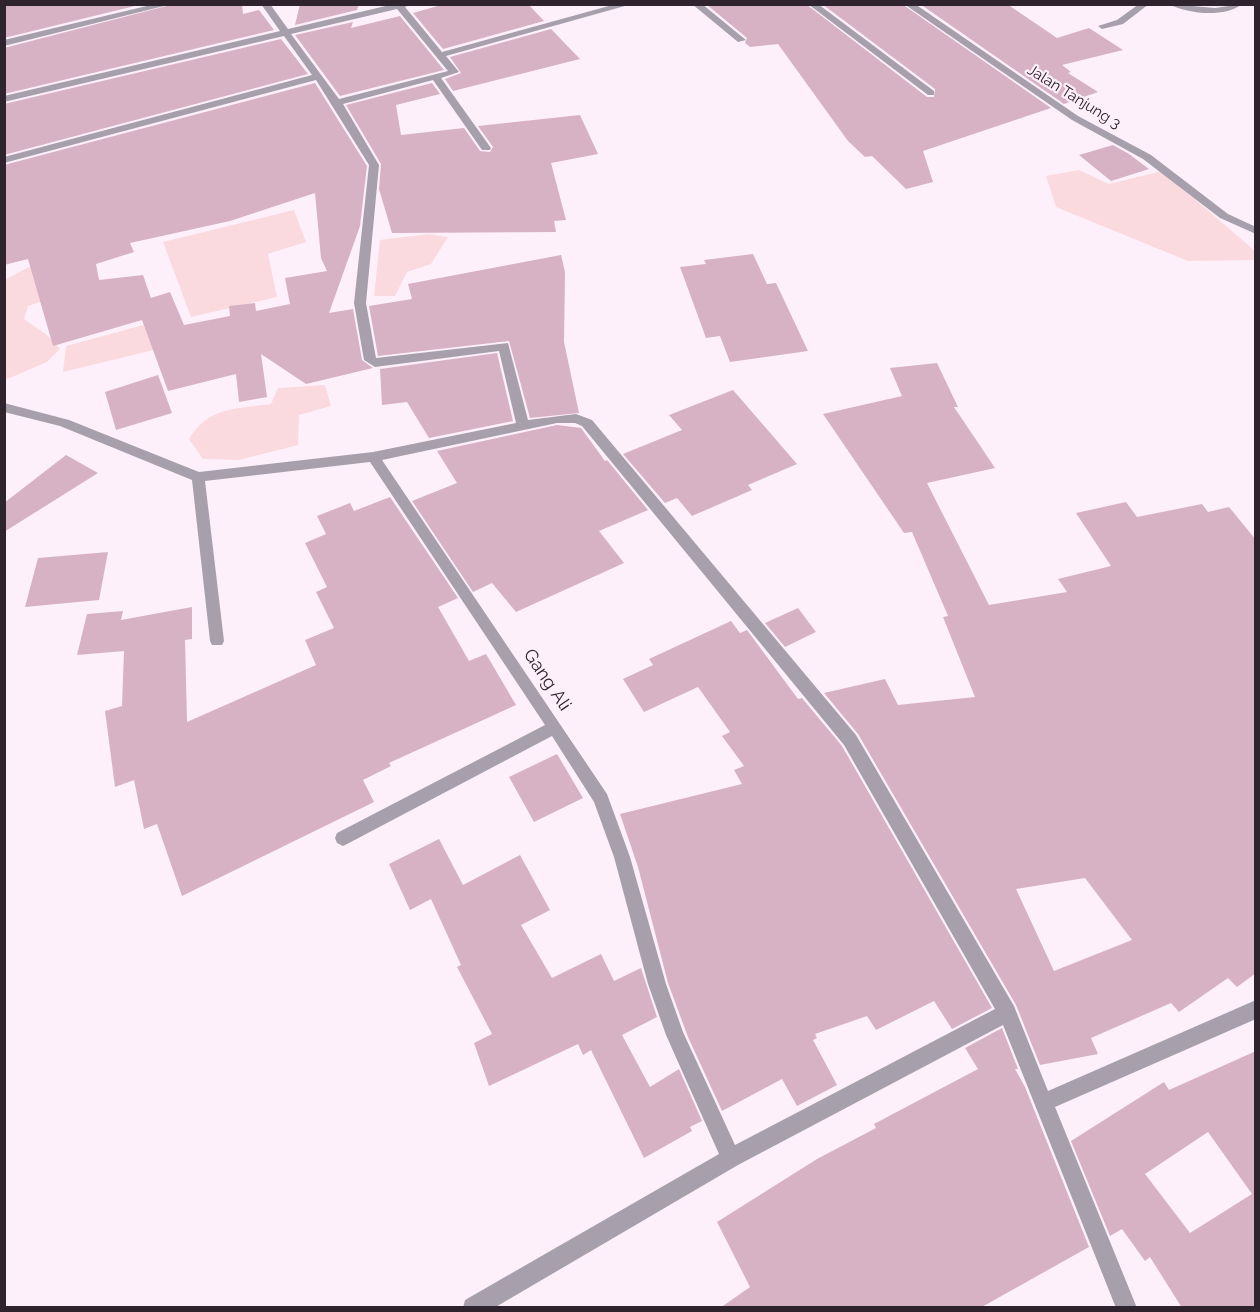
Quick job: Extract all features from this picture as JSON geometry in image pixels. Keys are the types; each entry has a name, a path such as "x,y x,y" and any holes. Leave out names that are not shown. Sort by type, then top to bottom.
{"street":[{"path":"4,44 168,4"},
{"path":"265,4 337,103 374,165 375,173 360,303 370,360 375,363 504,346 523,426"},
{"path":"441,55 628,4"},
{"path":"696,4 741,40"},
{"path":"812,4 931,93"},
{"name":"Jalan Tanjung 3","path":"908,4 1075,118 1147,157 1224,216 1256,231"},
{"path":"1102,26 1120,22 1145,4"},
{"path":"1173,4 1218,10 1230,9 1238,4"},
{"path":"4,99 401,5 454,72 437,79 337,103"},
{"path":"4,160 317,77"},
{"path":"437,79 486,148"},
{"path":"4,407 64,423 198,477 373,457 568,418 586,423 820,701 850,740 1007,1013 1127,1308"},
{"name":"Gang Ali","path":"343,838 555,727 373,457"},
{"path":"198,477 217,641"},
{"path":"555,727 601,799 622,857 657,984 675,1035 731,1158"},
{"path":"1045,1102 1256,1010"},
{"path":"473,1308 731,1158 1007,1013"}],"shaded area":[{"path":"1079,170 1109,184 1162,171 1255,251 1255,260 1188,261 1056,207 1046,176"},
{"path":"294,210 306,242 268,254 277,297 191,317 163,242"},
{"path":"429,234 448,237 431,264 407,272 395,296 374,296 380,240"},
{"path":"74,253 87,261 101,282 28,306 24,319 47,335 60,349 47,362 5,380 5,280 27,268"},
{"path":"162,320 174,345 63,372 66,346"},
{"path":"325,385 331,406 299,415 298,445 239,460 203,459 189,439 205,420 215,415 235,409 271,404 278,388"}],"building":[{"path":"4,4 143,4 4,38"},
{"path":"174,4 242,4 243,14 259,10 274,30 4,94 4,48"},
{"path":"300,4 359,4 357,10 295,25"},
{"path":"445,4 528,4 544,21 443,49 413,13"},
{"path":"706,4 806,4 927,97 934,97 935,89 822,4 902,4 1051,108 923,151 933,182 906,189 872,156 865,157 848,141 778,44 750,47 745,43 747,38"},
{"path":"920,4 1007,4 1057,38 1089,28 1123,50 1062,65 1071,72 1068,73 1098,92 1064,104"},
{"path":"400,16 444,70 340,96 295,35 353,22 351,28"},
{"path":"551,29 580,59 453,91 445,79 461,73 450,57"},
{"path":"281,39 308,74 4,155 4,104"},
{"path":"315,83 367,166 360,226 329,313 353,309 362,360 373,368 306,384 261,354 267,397 239,402 236,374 168,391 142,320 53,346 28,259 4,265 4,165","holes":["315,193 321,258 327,271 285,278 290,304 256,311 255,303 229,306 230,316 184,325 170,292 151,298 143,275 99,280 96,264 134,252 130,243 230,221"]},
{"path":"432,83 440,94 396,105 401,135 464,128 480,151 490,152 493,147 478,126 580,115 598,154 551,163 566,220 554,221 556,232 392,233 379,189 381,164 346,105"},
{"path":"1113,145 1149,169 1111,181 1079,155"},
{"path":"753,254 767,284 776,283 808,351 730,362 720,336 706,338 680,267 706,264 704,260"},
{"path":"561,255 565,272 564,342 579,413 530,418 509,341 378,356 369,306 412,299 408,284"},
{"path":"497,353 513,421 429,438 407,402 382,405 380,369"},
{"path":"937,363 958,407 954,407 995,468 927,483 989,605 1067,592 1058,579 1111,566 1076,513 1126,502 1137,517 1202,504 1208,512 1229,507 1256,540 1256,973 1237,987 1228,978 1179,1012 1171,1003 1091,1038 1098,1054 1040,1065 1016,1005 858,734 824,693 885,679 898,705 975,697 943,617 948,616 912,532 904,533 823,414 902,396 890,368","holes":["1085,878 1132,940 1054,971 1016,889"]},
{"path":"158,375 172,413 116,430 105,392"},
{"path":"733,390 797,464 748,485 752,490 692,516 677,498 665,503 623,454 682,430 669,415"},
{"path":"557,425 581,428 605,461 607,460 648,510 599,531 624,563 516,612 492,583 473,592 412,501 457,483 437,451"},
{"path":"66,455 98,473 4,532 4,503"},
{"path":"390,497 458,598 438,607 469,661 486,654 516,705 389,763 391,766 363,780 374,802 182,896 157,824 144,829 134,780 115,787 105,711 122,706 124,651 77,655 87,614 123,611 121,620 192,607 192,639 185,640 187,722 316,665 305,640 334,628 316,592 327,587 305,543 326,534 317,516 350,503 354,511"},
{"path":"108,552 99,600 25,607 38,558"},
{"path":"798,608 816,632 785,647 765,623"},
{"path":"731,621 740,633 747,630 798,699 802,698 842,746 992,1008 952,1029 934,1001 876,1030 867,1016 815,1034 817,1038 813,1040 837,1085 797,1106 782,1079 722,1111 688,1037 668,983 638,867 620,814 742,784 734,770 744,766 722,736 730,732 698,687 644,712 623,679 653,665 649,659"},
{"path":"557,754 583,798 534,822 509,777"},
{"path":"439,839 463,885 520,855 550,910 521,925 552,978 601,954 614,981 641,968 657,1017 622,1035 650,1087 679,1069 702,1121 690,1127 692,1131 644,1158 591,1050 583,1055 578,1044 489,1086 474,1043 492,1034 457,967 461,965 431,899 410,910 389,864"},
{"path":"1002,1028 1018,1069 1015,1069 1025,1087 1089,1247 980,1308 720,1308 750,1287 717,1222 817,1159 876,1128 874,1124 978,1069 965,1048"},
{"path":"1256,1051 1256,1308 1182,1308 1150,1257 1145,1261 1122,1229 1110,1236 1071,1141 1164,1082 1169,1090","holes":["1208,1132 1252,1194 1190,1233 1145,1174"]}]}
